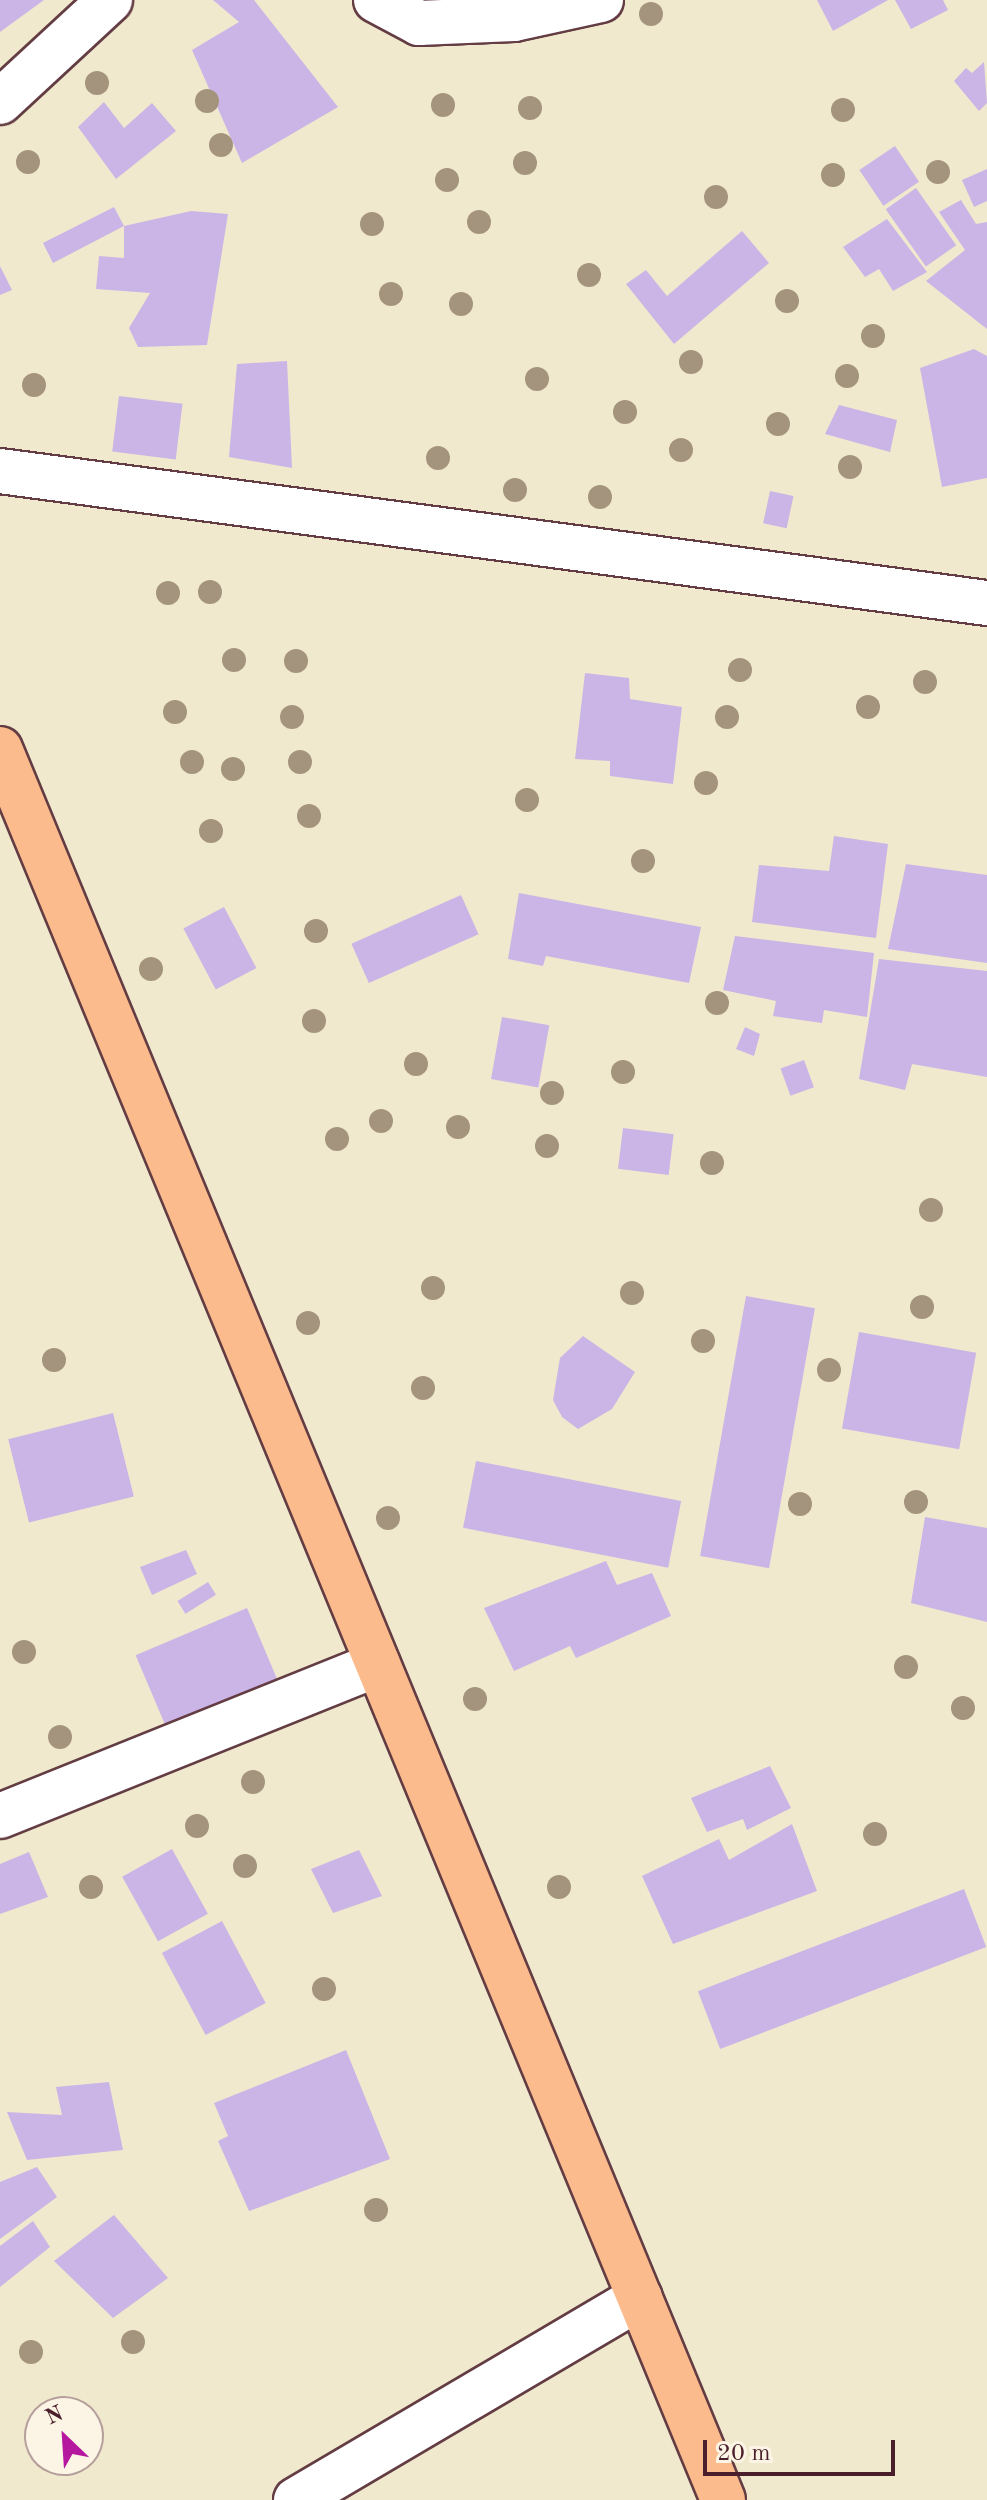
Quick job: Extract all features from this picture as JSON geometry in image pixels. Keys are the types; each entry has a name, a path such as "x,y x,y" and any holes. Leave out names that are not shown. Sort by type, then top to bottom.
{"main road":[{"path":"0,749 723,2500"}],"street":[{"path":"0,102 110,0"},
{"path":"376,0 419,23 514,19 601,0"},
{"path":"0,471 987,603"},
{"path":"0,1816 378,1664"},
{"path":"296,2500 640,2297"}],"building":[{"path":"0,0 44,0 0,32"},
{"path":"213,0 254,0 338,107 242,163 192,50 239,22"},
{"path":"817,0 888,0 833,31"},
{"path":"895,0 943,0 948,10 911,29"},
{"path":"984,62 987,103 979,111 954,81 966,68 972,73"},
{"path":"104,102 124,128 152,103 176,131 116,179 78,127"},
{"path":"895,146 919,182 883,206 859,170"},
{"path":"987,169 987,201 974,207 962,180"},
{"path":"916,188 956,245 926,267 886,209"},
{"path":"961,200 976,224 987,222 987,329 926,281 965,250 939,212"},
{"path":"114,207 124,226 53,263 43,243"},
{"path":"191,211 228,214 207,345 138,347 129,328 150,293 96,289 99,256 124,258 124,226"},
{"path":"887,219 927,272 893,291 879,269 865,277 843,247"},
{"path":"742,231 769,263 674,344 626,284 646,270 667,296"},
{"path":"0,266 12,290 0,295"},
{"path":"974,349 987,356 987,478 942,487 920,368"},
{"path":"287,361 292,468 229,457 237,364"},
{"path":"119,396 183,404 176,459 112,452"},
{"path":"839,405 897,420 890,452 825,434"},
{"path":"770,491 793,496 787,528 763,523"},
{"path":"585,673 629,678 630,699 682,707 673,784 610,776 610,761 575,759"},
{"path":"834,836 888,844 876,938 752,922 759,865 829,871"},
{"path":"906,864 987,875 987,963 888,949"},
{"path":"519,893 701,927 689,983 546,956 543,966 508,959"},
{"path":"461,895 478,934 369,983 351,944"},
{"path":"224,907 256,968 216,990 183,929"},
{"path":"735,936 874,953 867,1017 824,1010 822,1023 773,1016 776,1001 723,990"},
{"path":"879,959 987,971 987,1077 912,1064 905,1090 859,1079"},
{"path":"502,1017 549,1025 538,1087 491,1079"},
{"path":"745,1027 760,1034 754,1056 736,1049"},
{"path":"804,1060 814,1087 790,1096 781,1069"},
{"path":"623,1128 674,1134 669,1175 618,1169"},
{"path":"746,1296 815,1308 769,1568 700,1556"},
{"path":"859,1332 976,1353 959,1449 842,1429"},
{"path":"583,1336 635,1372 612,1409 578,1429 562,1417 553,1400 560,1358"},
{"path":"113,1413 134,1496 29,1523 8,1439"},
{"path":"476,1461 681,1501 668,1568 463,1528"},
{"path":"925,1517 987,1528 987,1622 911,1603"},
{"path":"186,1550 197,1574 152,1595 140,1567"},
{"path":"606,1561 617,1585 652,1573 671,1616 576,1658 570,1646 514,1671 484,1608"},
{"path":"208,1582 216,1595 185,1614 177,1601"},
{"path":"247,1608 286,1699 174,1746 136,1655"},
{"path":"770,1766 791,1808 747,1830 743,1819 707,1832 691,1798"},
{"path":"792,1824 817,1891 673,1944 642,1876 719,1839 729,1860"},
{"path":"172,1849 208,1914 158,1941 122,1877"},
{"path":"359,1850 382,1896 333,1913 311,1869"},
{"path":"29,1852 48,1897 0,1914 0,1864"},
{"path":"964,1889 986,1947 720,2049 698,1991"},
{"path":"222,1921 266,2003 206,2035 162,1953"},
{"path":"346,2050 390,2159 249,2211 218,2141 228,2136 214,2103"},
{"path":"109,2082 123,2150 27,2160 7,2112 62,2115 56,2087"},
{"path":"37,2167 57,2197 0,2239 0,2182"},
{"path":"114,2215 168,2278 113,2318 54,2261"},
{"path":"33,2221 50,2247 0,2287 0,2246"}]}
